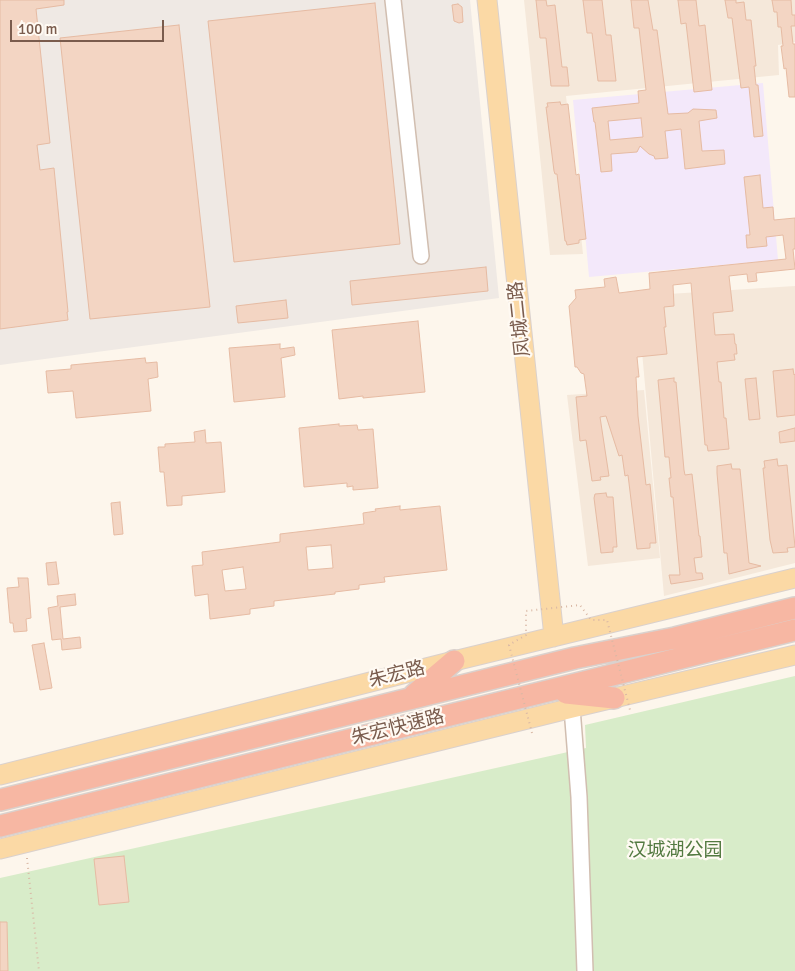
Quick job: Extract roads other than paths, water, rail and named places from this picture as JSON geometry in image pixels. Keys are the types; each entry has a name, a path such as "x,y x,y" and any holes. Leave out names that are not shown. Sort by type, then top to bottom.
{"highway":[{"name":"朱宏快速路","path":"0,800 575,658 675,638 795,608"},
{"name":"朱宏快速路","path":"0,826 795,630"},
{"path":"412,698 454,660"},
{"path":"548,692 622,704"}],"main road":[{"name":"凤城二路","path":"487,0 560,635"},
{"name":"凤城二路","path":"498,0 560,635"},
{"name":"朱宏路","path":"0,775 454,660 795,578"},
{"path":"0,850 572,708 622,704 795,655"}],"street":[{"path":"393,0 421,256"},
{"path":"572,708 579,797 585,971"}],"park label":[{"name":"汉城湖公园","path":"675,851"}]}
